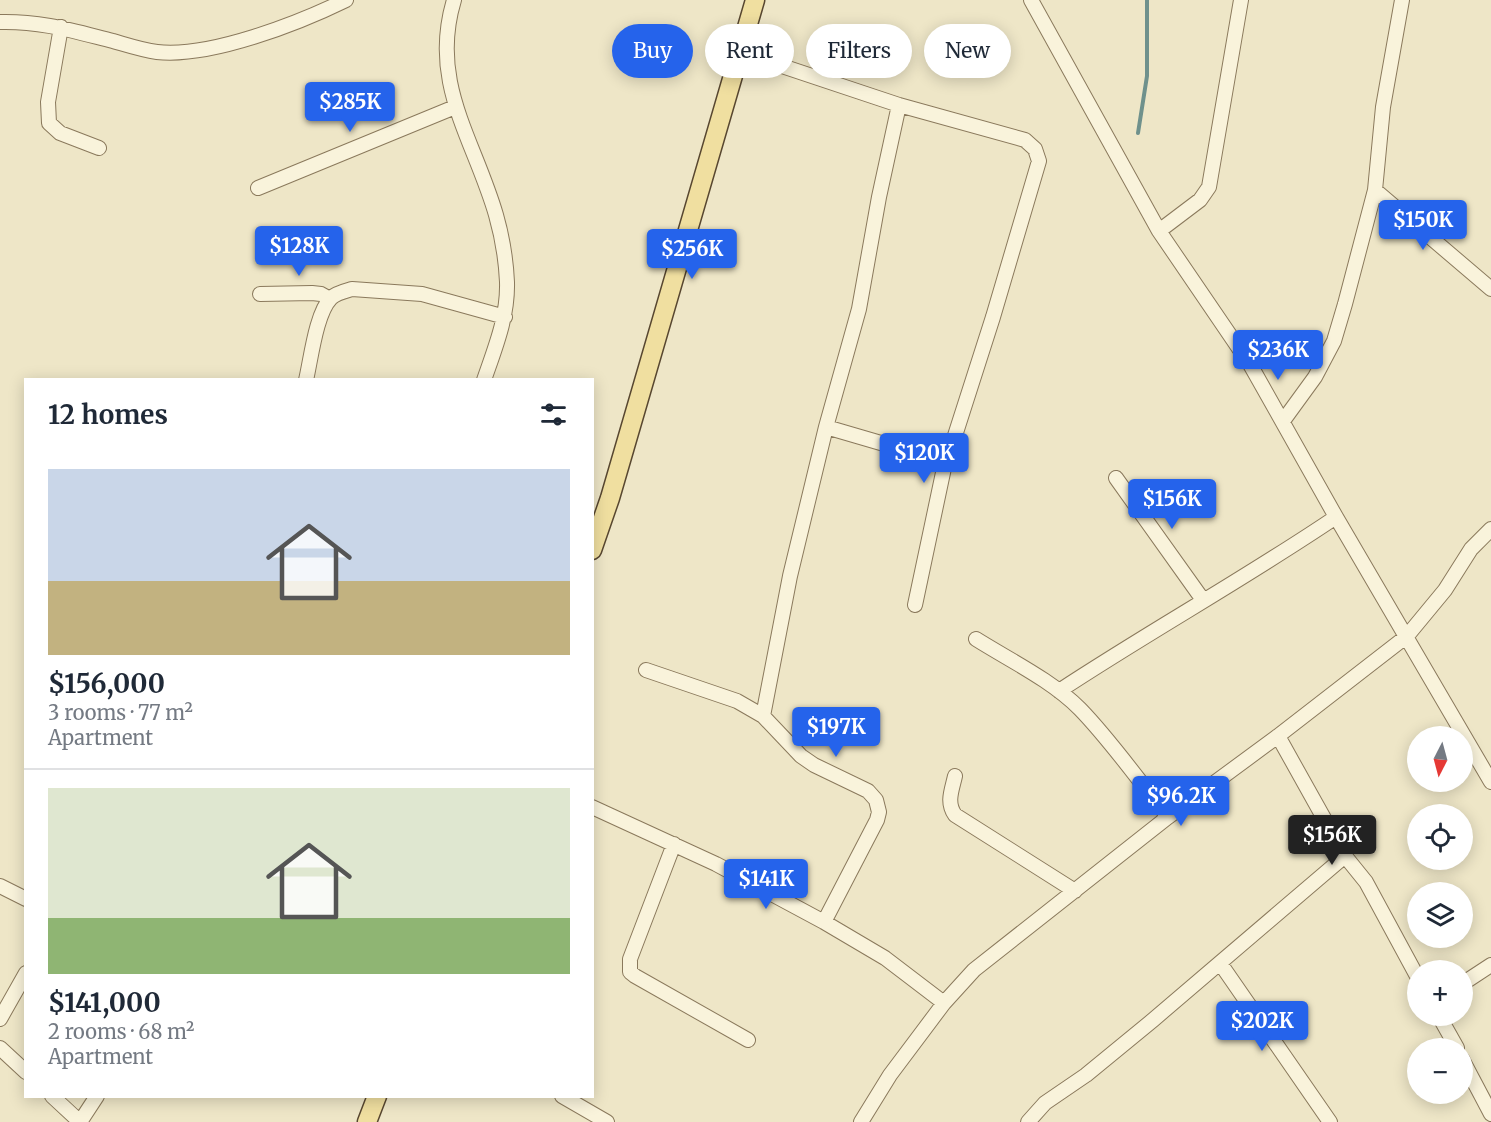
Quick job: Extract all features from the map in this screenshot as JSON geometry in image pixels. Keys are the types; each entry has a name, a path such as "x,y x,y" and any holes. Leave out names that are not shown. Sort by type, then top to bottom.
{"main road":[{"path":"748,24 755,0"},
{"path":"594,544 610,498 732,78"},
{"path":"367,1122 376,1098"}],"street":[{"path":"0,22 28,21 61,27 158,52 195,51 276,28 346,0"},
{"path":"454,0 449,17 446,47 448,74 455,108 496,215 507,283 505,317 485,378"},
{"path":"1031,0 1159,231 1230,332 1491,782"},
{"path":"1159,231 1200,201 1209,187 1241,0"},
{"path":"1283,422 1315,377 1334,341 1375,190 1383,107 1402,0"},
{"path":"61,27 48,102 49,123 60,133 99,148"},
{"path":"794,70 899,105 1025,140 1035,149 1039,161 952,445"},
{"path":"763,716 790,576 826,427 859,309 879,197 899,105"},
{"path":"258,188 455,108"},
{"path":"1375,190 1491,289"},
{"path":"306,378 316,334 330,298 341,292 352,289 422,294 505,317"},
{"path":"260,294 312,293 330,298"},
{"path":"826,427 943,463 944,468 915,605"},
{"path":"1116,478 1203,600"},
{"path":"1059,692 1203,600 1274,560 1336,517"},
{"path":"861,1122 890,1075 945,1003 974,970 1168,817 1278,736 1407,636 1445,590 1471,549 1491,529"},
{"path":"976,639 1059,692 1080,709 1168,817"},
{"path":"646,670 737,701 763,716 801,756 814,765 868,791 876,800 879,812 877,820 824,922"},
{"path":"1278,736 1345,856 1366,882 1408,960"},
{"path":"956,776 949,801 955,815 1075,891"},
{"path":"594,808 716,864 824,922 885,958 945,1003"},
{"path":"674,844 630,959 630,972 748,1040"},
{"path":"1028,1122 1045,1103 1086,1075 1345,856"},
{"path":"0,886 24,898"},
{"path":"1220,963 1330,1122"},
{"path":"1473,977 1491,965"},
{"path":"0,1019 24,977"},
{"path":"0,1048 24,1070"},
{"path":"1473,1080 1491,1114"},
{"path":"54,1098 80,1122 96,1098"},
{"path":"565,1098 607,1122"}],"waterway":[{"path":"1138,133 1147,76 1147,0"}]}
